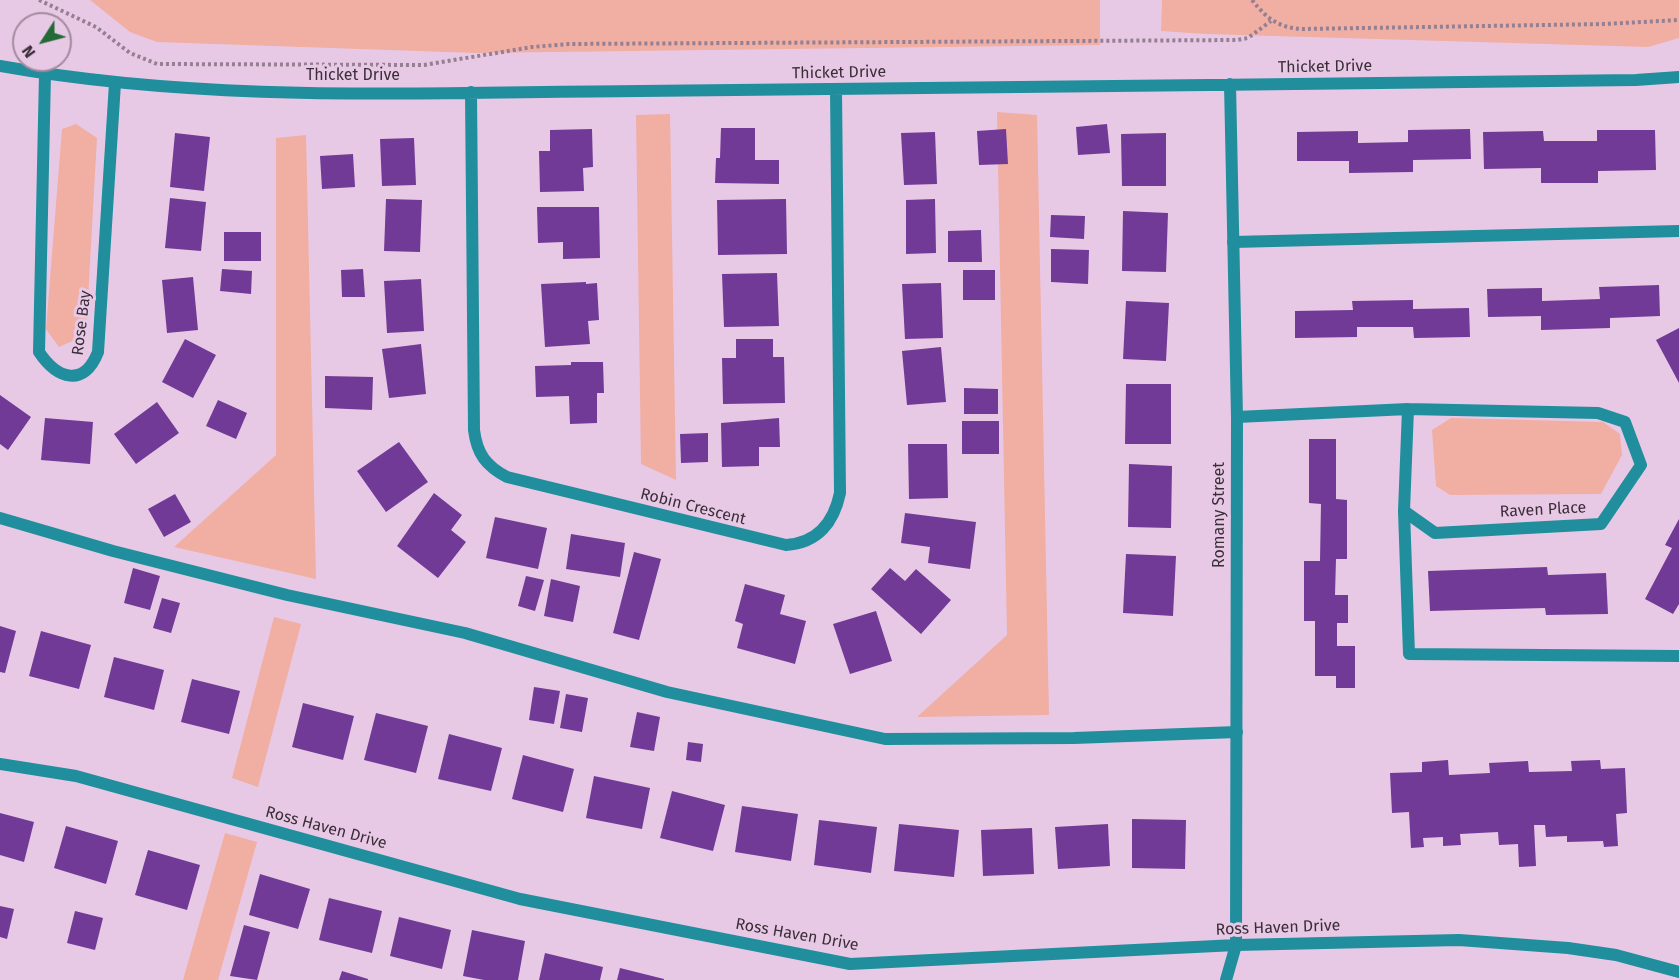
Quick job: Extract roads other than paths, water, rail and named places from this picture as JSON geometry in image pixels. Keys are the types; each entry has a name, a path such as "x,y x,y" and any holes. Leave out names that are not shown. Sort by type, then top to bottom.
{"street":[{"name":"Thicket Drive","path":"0,66 116,83 264,93 1636,80 1679,77"},
{"name":"Rose Bay","path":"45,74 39,352 48,366 59,374 68,376 82,374 93,366 98,352 116,83"},
{"name":"Romany Street","path":"1226,980 1236,945 1237,732 1237,417 1230,84"},
{"name":"Robin Crescent","path":"471,92 474,430 476,445 483,459 492,469 507,477 786,546 801,544 826,526 836,513 840,493 836,89"},
{"path":"1233,242 1679,231"},
{"path":"1408,409 1404,511 1409,654 1679,656"},
{"name":"Raven Place","path":"1237,417 1408,409 1598,412 1625,423 1641,465 1601,524 1435,533 1404,511"},
{"path":"0,518 113,551 287,595 465,633 667,692 885,739 1074,738 1237,732"},
{"name":"Ross Haven Drive","path":"0,764 76,776 520,898 850,964 1236,945 1459,940 1568,948 1616,955 1679,972"}]}
